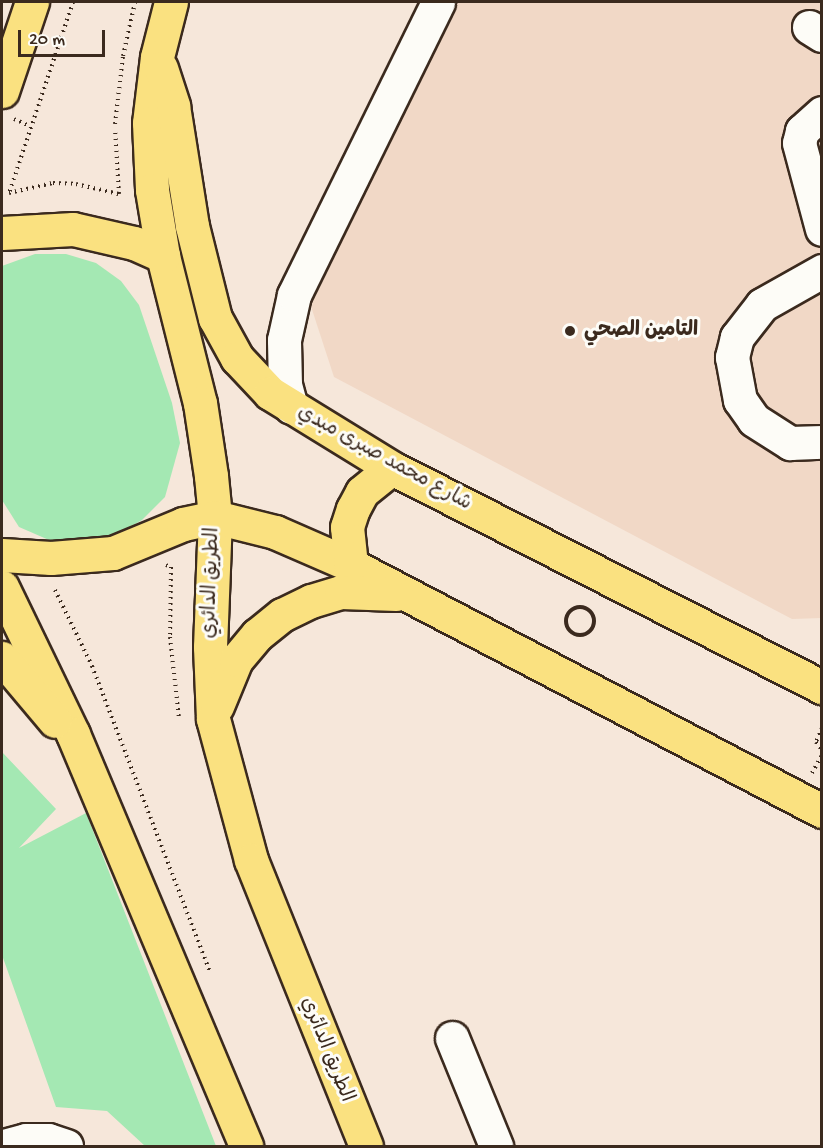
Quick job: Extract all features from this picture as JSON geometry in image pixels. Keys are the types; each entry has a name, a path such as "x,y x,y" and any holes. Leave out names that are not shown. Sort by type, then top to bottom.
{"main road":[{"path":"2,91 32,2"},
{"name":"الطريق الدائري","path":"171,2 157,57 149,123 152,190 163,256 200,403 215,517 210,647 213,719 252,860 366,1146"},
{"name":"شارع محمد صبرى مبدي","path":"157,57 173,106 192,226 216,318 237,358 251,376 291,407 392,468 806,669 822,687"},
{"path":"2,233 41,228 73,229 134,243 163,256"},
{"path":"351,566 347,527 353,509 362,492 392,468"},
{"path":"2,555 51,558 113,552 183,524 215,517 275,532 351,566 822,810"},
{"path":"2,587 73,734 246,1146"},
{"path":"213,719 222,688 236,660 257,635 282,615 311,601 341,592 373,590 405,595"},
{"path":"2,658 50,717 73,734"}],"street":[{"path":"291,407 285,385 284,340 294,295 438,2"},
{"path":"822,113 802,131 800,143 822,229"},
{"path":"822,271 762,305 737,337 732,357 740,400 754,420 790,443 822,442"},
{"path":"452,1038 496,1146"},
{"path":"4,1146 26,1140 48,1140 66,1146"}],"path":[{"path":"73,2 9,193 53,183 87,185 119,194 115,111 135,2"},
{"path":"162,563 171,567 172,660 183,730"},
{"path":"65,589 54,590 92,666 213,981"},
{"path":"575,608 592,613 594,620 588,632 581,635 569,629 567,617 575,608"},
{"path":"822,728 816,742 822,750"}],"shaded area":[{"name":"التامين الصحي","path":"443,2 821,2 821,618 792,619 334,377 304,285"}],"green space":[{"path":"35,254 66,254 96,263 121,281 139,305 172,403 180,443 165,497 142,520 114,536 81,543 49,540 19,527 2,500 2,266"},
{"path":"2,752 56,809 19,848 86,813 216,1146 145,1146 107,1111 56,1107 2,955"}],"place":[{"name":"التامين الصحي","path":"570,331"}]}
